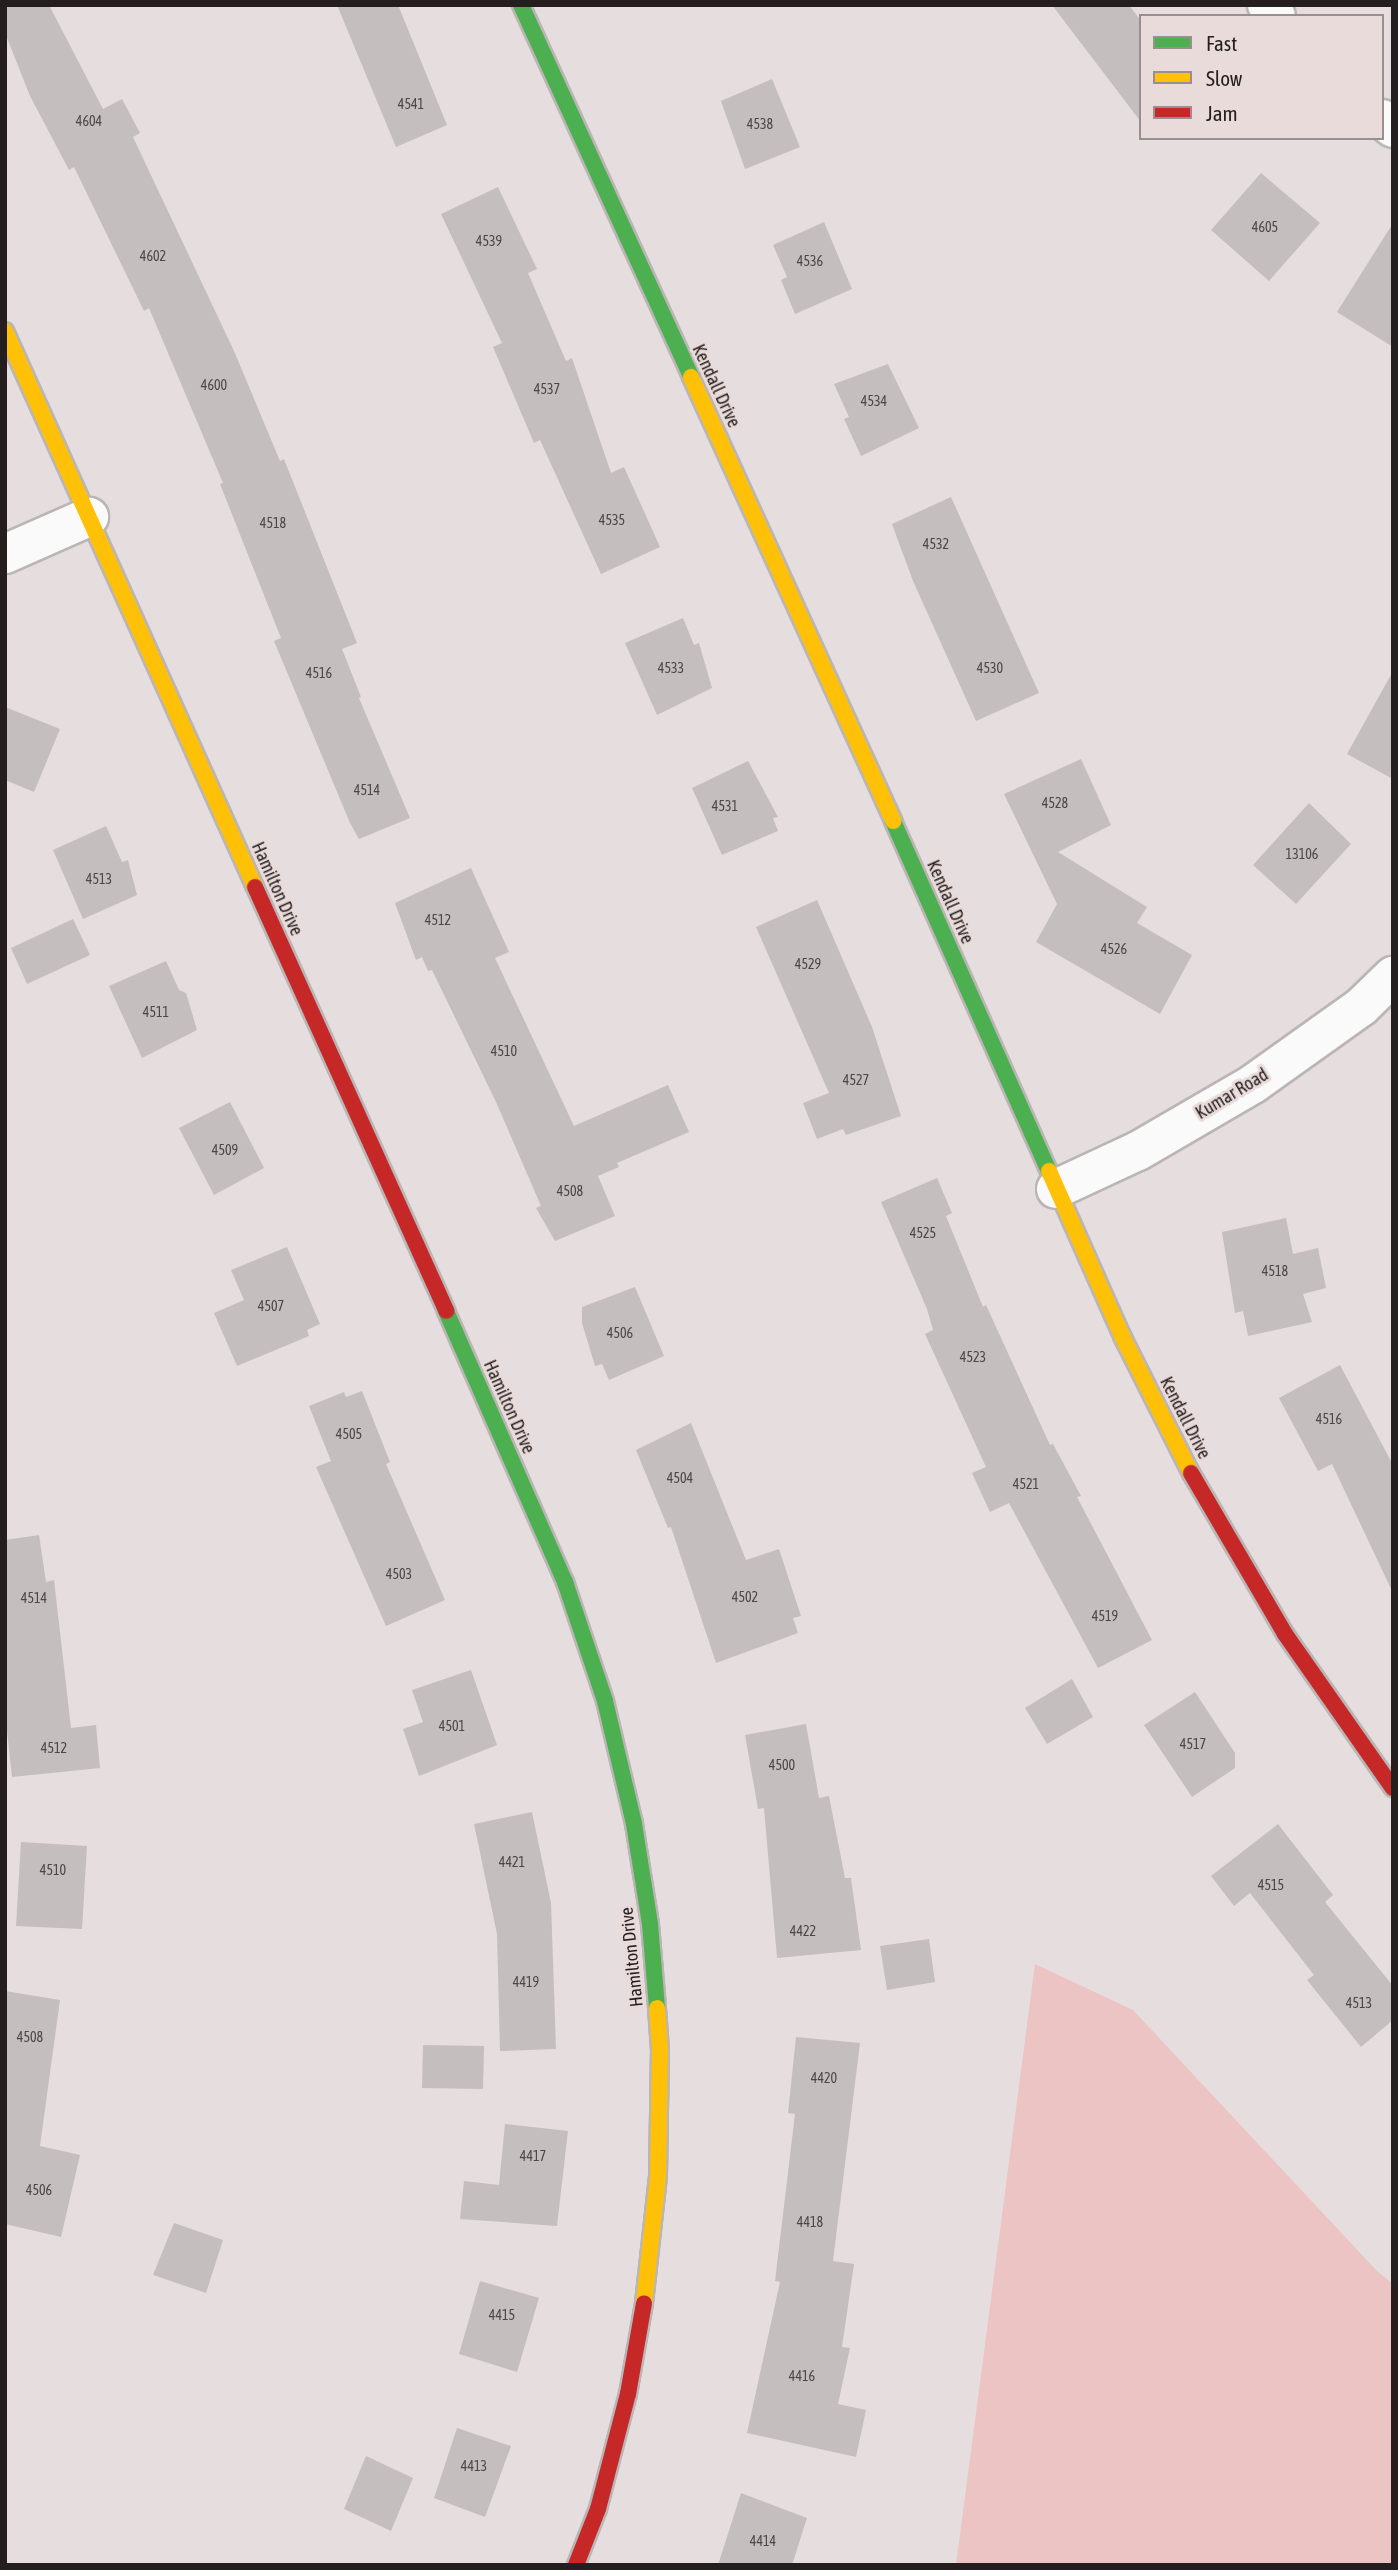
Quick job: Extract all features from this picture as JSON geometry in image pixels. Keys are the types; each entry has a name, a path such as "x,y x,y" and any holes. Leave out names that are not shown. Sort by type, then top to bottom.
{"street":[{"name":"Kendall Drive","path":"521,5 883,798 1123,1338 1190,1472 1285,1634 1393,1788"},
{"name":"Hamilton Drive","path":"5,331 565,1582 605,1701 634,1824 650,1924 660,2050 658,2176 645,2300 628,2394 597,2509 576,2565"},
{"path":"5,554 89,517"},
{"name":"Kumar Road","path":"1056,1189 1138,1151 1253,1084 1361,1007 1393,975"}],"shaded area":[{"path":"1035,1964 1133,2010 1377,2271 1393,2284 1393,2565 956,2565"}],"building":[{"path":"5,5 49,5 103,109 122,99 140,133 133,137 234,351 280,461 284,459 357,643 342,649 361,697 359,698 410,818 359,839 350,823 274,641 281,638 220,484 223,483 149,308 144,311 74,167 69,170 30,96 5,33"},
{"path":"337,5 398,5 447,125 396,147"},
{"path":"1052,5 1129,5 1139,18 1139,119"},
{"path":"772,79 800,147 745,169 721,101"},
{"path":"1261,173 1320,223 1269,281 1211,230"},
{"path":"498,187 537,269 528,273 566,361 572,358 611,473 624,467 660,547 601,574 540,440 534,443 493,347 502,343 441,214"},
{"path":"824,222 852,289 795,314 781,280 787,277 773,245"},
{"path":"1393,223 1393,347 1337,312"},
{"path":"888,364 919,428 861,456 844,419 849,417 834,384"},
{"path":"951,497 1039,693 976,721 913,581 892,524"},
{"path":"683,618 694,645 699,643 712,688 657,715 625,643"},
{"path":"1393,671 1393,779 1347,754"},
{"path":"5,707 60,729 34,792 5,780"},
{"path":"1081,759 1111,825 1058,852 1147,907 1137,923 1192,955 1160,1014 1036,942 1057,904 1004,794"},
{"path":"748,761 778,817 773,818 778,831 722,855 692,788"},
{"path":"1309,803 1351,844 1296,904 1253,865"},
{"path":"106,826 122,862 128,860 137,895 83,919 53,850"},
{"path":"471,868 509,952 495,958 574,1126 668,1085 689,1132 617,1163 619,1167 598,1176 615,1216 555,1241 536,1208 541,1206 496,1102 432,970 428,971 422,957 416,960 395,903"},
{"path":"817,900 872,1027 901,1116 846,1135 843,1129 817,1139 803,1103 829,1093 756,927"},
{"path":"73,919 90,955 27,984 11,948"},
{"path":"166,961 179,990 186,993 197,1030 142,1058 109,986"},
{"path":"230,1102 264,1168 214,1195 179,1128"},
{"path":"937,1178 952,1213 946,1216 983,1307 986,1305 1050,1445 1053,1444 1081,1496 1077,1497 1152,1640 1098,1668 1009,1503 990,1512 972,1473 986,1467 925,1334 933,1330 927,1309 881,1202"},
{"path":"1286,1218 1293,1254 1318,1248 1326,1288 1303,1294 1312,1322 1248,1336 1243,1311 1235,1313 1222,1232"},
{"path":"287,1247 320,1324 307,1330 309,1336 237,1366 214,1313 244,1300 231,1270"},
{"path":"635,1287 664,1356 609,1380 602,1364 595,1366 582,1323 582,1307"},
{"path":"1340,1365 1393,1465 1393,1593 1332,1464 1318,1471 1279,1398"},
{"path":"362,1391 390,1462 386,1464 445,1600 386,1626 316,1467 331,1461 309,1406 344,1392 346,1397"},
{"path":"691,1423 746,1560 779,1549 801,1616 793,1618 798,1633 716,1663 671,1527 668,1528 636,1450"},
{"path":"39,1535 46,1582 54,1580 71,1728 96,1725 100,1768 12,1777 5,1712 5,1540"},
{"path":"471,1670 497,1745 419,1776 403,1729 423,1722 412,1690"},
{"path":"1072,1679 1093,1717 1047,1744 1025,1708"},
{"path":"1195,1692 1235,1753 1235,1768 1192,1797 1144,1725"},
{"path":"806,1724 819,1798 829,1796 845,1878 851,1878 861,1950 777,1958 764,1808 758,1809 745,1735"},
{"path":"532,1812 551,1903 556,2049 500,2051 497,1934 474,1824"},
{"path":"1278,1824 1333,1895 1325,1902 1393,1986 1393,2020 1361,2047 1307,1980 1314,1975 1250,1893 1234,1906 1211,1876"},
{"path":"21,1842 87,1846 82,1929 16,1926"},
{"path":"929,1939 935,1982 887,1990 880,1946"},
{"path":"5,1991 60,2000 40,2146 80,2155 61,2237 5,2224"},
{"path":"796,2037 860,2043 833,2261 854,2264 842,2347 850,2348 838,2404 866,2410 856,2457 747,2433 780,2282 775,2281 795,2114 788,2113"},
{"path":"423,2045 484,2046 483,2089 422,2088"},
{"path":"505,2124 568,2131 557,2226 460,2219 464,2181 499,2185"},
{"path":"174,2223 223,2240 206,2293 153,2275"},
{"path":"480,2281 539,2298 517,2372 459,2354"},
{"path":"457,2428 511,2446 485,2517 434,2498"},
{"path":"366,2456 413,2478 391,2531 344,2509"},
{"path":"741,2493 807,2518 792,2565 718,2565"}],"traffic: fast":[{"path":"521,5 691,377"},
{"path":"893,821 1049,1171"},
{"path":"446,1311 565,1582 605,1701 634,1824 650,1924 657,2008"}],"traffic: slow":[{"path":"5,331 255,887"},
{"path":"691,377 893,821"},
{"path":"1049,1171 1123,1338 1191,1473"},
{"path":"644,2303 658,2176 660,2050 657,2008"}],"traffic: jam":[{"path":"255,887 446,1311"},
{"path":"1191,1473 1285,1634 1393,1788"},
{"path":"576,2565 598,2509 628,2394 644,2303"}]}
